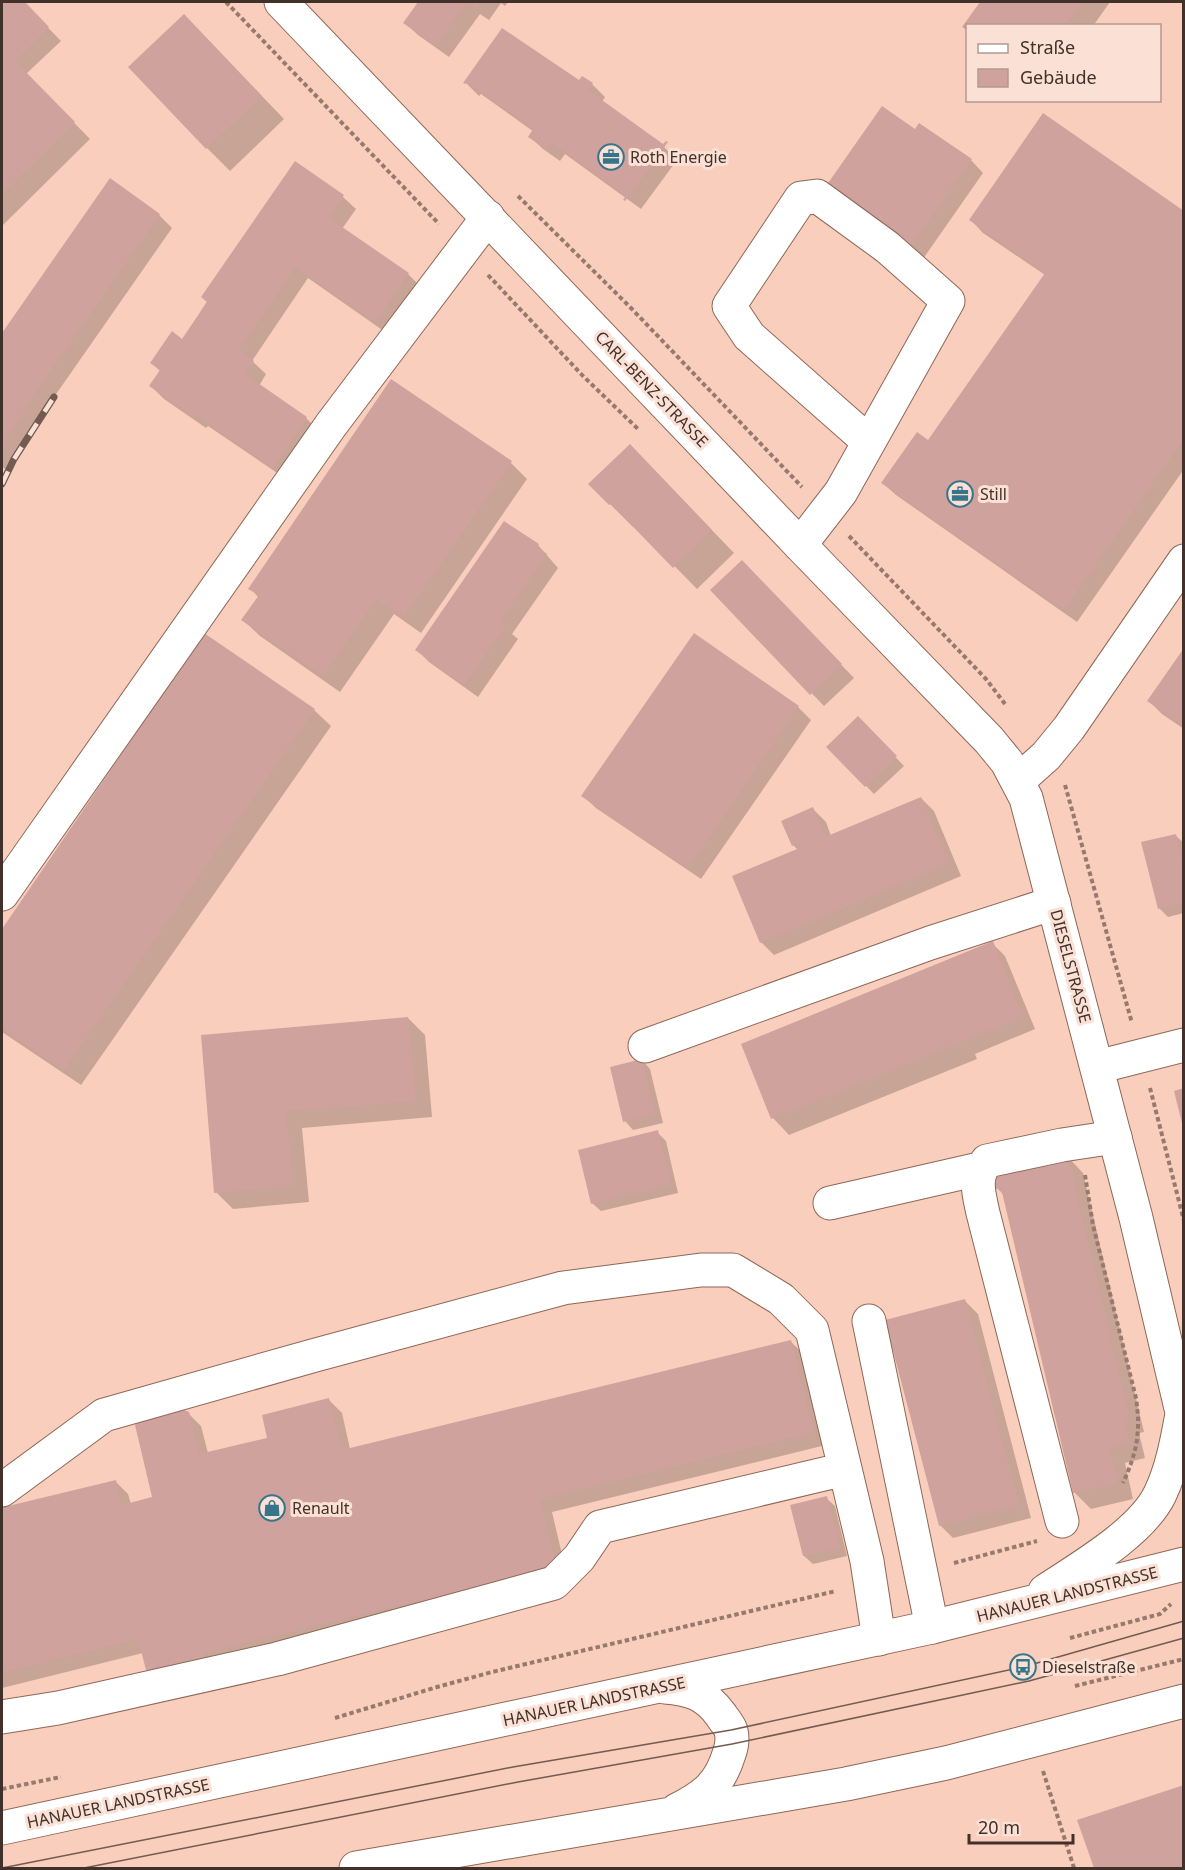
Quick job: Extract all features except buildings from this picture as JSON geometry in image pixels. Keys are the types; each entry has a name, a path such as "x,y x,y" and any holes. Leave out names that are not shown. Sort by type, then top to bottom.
{"main road":[{"name":"CARL-BENZ-STRASSE","path":"281,2 989,740 1007,762 1018,781"},
{"path":"800,545 841,492 948,301 887,247 817,196 801,198 729,306 749,336 869,442"},
{"path":"2,894 331,425 488,217"},
{"path":"1018,781 1046,756 1069,728 1184,561"},
{"name":"DIESELSTRASSE","path":"1018,781 1026,798 1116,1137 1183,1417"},
{"path":"645,1046 930,943 1054,903"},
{"path":"1097,1067 1184,1045"},
{"path":"830,1203 979,1169 987,1161 1083,1141 1116,1137"},
{"path":"979,1169 978,1184 983,1214 1053,1530"},
{"path":"2,1490 104,1415 563,1288 700,1270 733,1270 781,1299 812,1330 871,1582 879,1639"},
{"path":"869,1321 932,1627"},
{"path":"1031,1601 1108,1549 1149,1509 1159,1495 1167,1477 1183,1417"},
{"path":"2,1717 58,1708 278,1659 554,1583 579,1558 600,1527 845,1469"},
{"name":"HANAUER LANDSTRASSE","path":"2,1828 879,1639 1184,1564"},
{"path":"647,1820 693,1802 710,1790 724,1770 732,1744 731,1730 713,1704 690,1691 663,1687"},
{"path":"356,1869 846,1784 935,1765 1184,1701"}],"path":[{"path":"226,2 583,376 643,434"},
{"path":"1083,1141 1087,1191 1139,1418 1135,1457 1120,1490"},
{"path":"1109,1286 1115,1285"},
{"path":"920,1570 1053,1530"},
{"path":"334,1718 437,1686 492,1672 871,1582"},
{"path":"1070,1638 1160,1614 1179,1598"},
{"path":"1075,1686 1184,1659"},
{"path":"1042,1767 1074,1869"},
{"path":"2,1789 69,1776"}],"tram line":[{"path":"2,1868 513,1767 731,1730 1023,1667 1184,1621"},
{"path":"84,1868 518,1782 732,1744 1029,1681 1184,1638"}],"railway":[{"path":"2,484 14,459 54,397"}],"place":[{"name":"Roth Energie","path":"611,157"},
{"name":"Still","path":"960,494"},
{"name":"Renault","path":"272,1508"},
{"name":"Dieselstraße","path":"1023,1667"}]}
